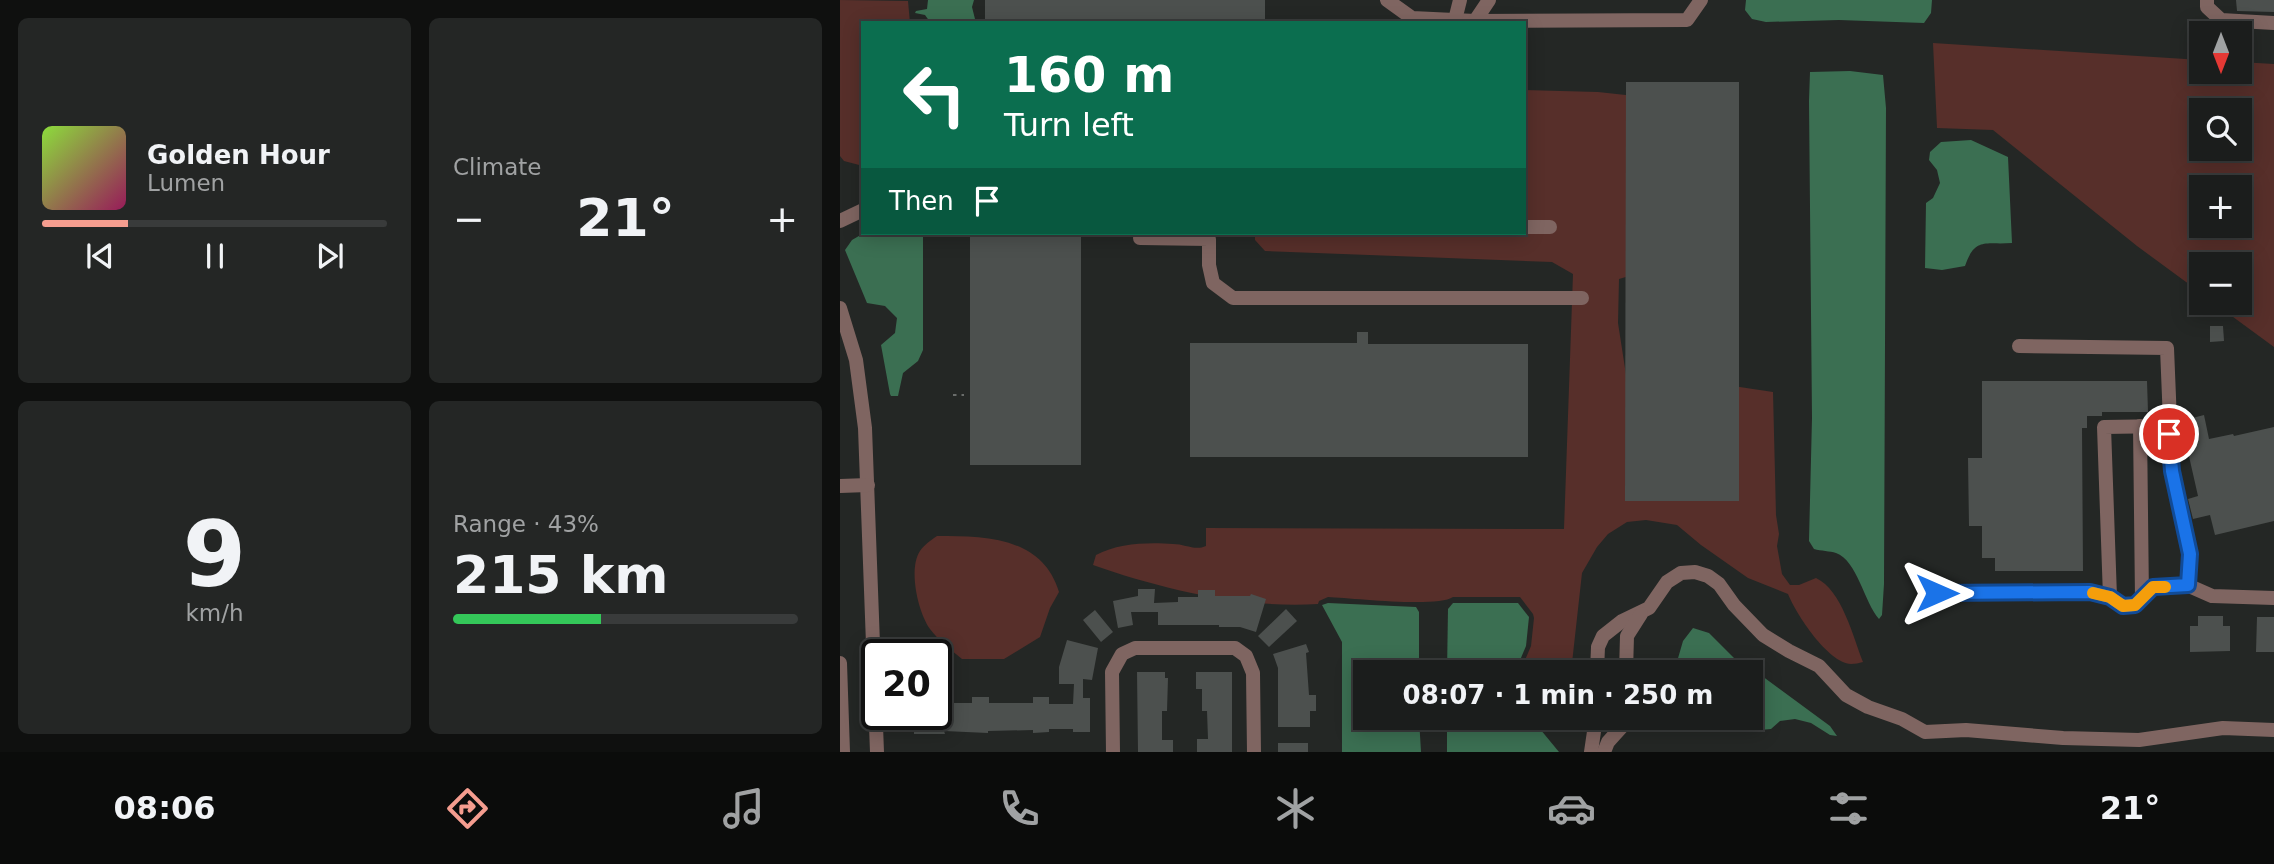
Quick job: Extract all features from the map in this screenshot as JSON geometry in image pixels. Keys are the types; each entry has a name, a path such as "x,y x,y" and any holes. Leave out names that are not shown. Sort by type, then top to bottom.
{"street":[{"path":"1387,0 1412,18 1475,21 1487,2"},
{"path":"1455,20 1460,0"},
{"path":"1526,22 1686,20 1701,0"},
{"path":"2207,0 2207,7 2221,20 2274,23"},
{"path":"840,221 861,211"},
{"path":"1526,227 1550,227"},
{"path":"1140,238 1209,236 1209,265 1213,283 1233,298 1582,298"},
{"path":"840,308 856,360 865,428 877,752"},
{"path":"2019,346 2167,348 2172,471 2190,554 2188,585"},
{"path":"2140,426 2142,599"},
{"path":"2110,597 2104,427 2169,426"},
{"path":"840,486 868,485"},
{"path":"1597,660 1598,647 1603,636 1622,621 1649,608 1667,582 1681,573 1695,572 1708,576 1719,584 1734,605 1763,635 1789,652 1819,666 1846,695 1868,707 1902,719 1924,732 1966,730 2063,738 2139,740 2160,745 2192,731 2223,728 2274,730"},
{"path":"1937,593 2090,592 2110,597 2123,606 2135,605 2153,587 2188,585 2212,596 2274,598"},
{"path":"1626,660 1626,636 1641,614"},
{"path":"1112,752 1112,672 1122,653 1135,648 1235,648 1246,656 1253,673 1254,752"},
{"path":"840,663 843,752"},
{"path":"1591,752 1594,730"},
{"path":"1604,752 1608,742 1619,730"}],"path":[{"path":"953,395 964,395"}],"shaded area":[{"path":"840,0 908,1 910,21 861,21 861,165 844,161 840,156"},
{"path":"928,0 974,0 972,7 975,19 929,21 925,15 915,13 927,9"},
{"path":"1746,0 1932,0 1931,13 1924,23 1839,20 1766,22 1752,19 1745,10"},
{"path":"1933,43 2189,59 2189,84 2252,84 2252,63 2274,64 2274,347 2230,315 2252,315 2252,252 2189,252 2189,284 2137,246 1993,130 1937,128"},
{"path":"1850,71 1883,75 1886,108 1884,584 1882,615 1879,619 1855,572 1843,557 1814,549 1809,541 1812,418 1810,72"},
{"path":"1526,90 1598,92 1681,101 1636,274 1619,279 1618,323 1627,381 1693,380 1773,392 1776,515 1779,534 1777,546 1782,574 1790,585 1799,585 1816,578 1825,584 1846,615 1863,662 1842,662 1823,647 1805,625 1788,594 1748,578 1677,525 1646,520 1627,522 1608,534 1582,573 1572,660 1525,660 1531,646 1534,618 1520,597 1453,597 1430,602 1413,602 1328,597 1318,604 1262,603 1175,589 1093,565 1096,555 1134,544 1177,544 1194,548 1206,546 1206,528 1564,529 1573,274 1552,262 1265,251 1255,240 1255,235 1526,235"},
{"path":"1971,140 2008,157 2012,243 1982,244 1973,250 1965,266 1942,270 1925,268 1926,203 1933,198 1940,183 1937,170 1929,160 1930,152 1941,142"},
{"path":"861,235 923,235 923,350 918,361 903,373 898,396 890,394 881,345 895,333 897,318 885,306 867,303 845,250 852,240"},
{"path":"937,536 992,539 1025,550 1039,560 1051,574 1059,592 1040,637 1004,659 962,659 952,650 952,639 939,639 930,629 922,612 916,590 915,568 916,559"},
{"path":"1328,603 1416,607 1419,612 1419,660 1353,660 1353,730 1420,730 1421,752 1342,752 1342,642 1322,605"},
{"path":"1453,603 1518,603 1529,617 1526,646 1520,660 1447,660 1448,609"},
{"path":"1693,628 1709,633 1736,660 1677,660 1683,641"},
{"path":"1763,677 1830,726 1837,736 1830,735 1811,723 1795,719 1780,721 1771,729 1763,730"},
{"path":"1447,730 1541,730 1559,752 1447,752"}],"building":[{"path":"985,0 1265,0 1265,21 985,21"},
{"path":"2236,0 2274,0 2274,12 2237,11"},
{"path":"1626,82 1739,82 1739,501 1625,501"},
{"path":"970,235 1081,235 1081,465 970,465"},
{"path":"2210,326 2223,326 2224,341 2210,342"},
{"path":"1357,332 1368,332 1368,344 1528,344 1528,457 1190,457 1190,343 1357,343"},
{"path":"1982,381 2147,381 2148,412 2102,412 2102,416 2087,416 2087,428 2082,428 2083,571 1995,571 1995,558 1982,558 1982,526 1969,526 1968,458 1982,458"},
{"path":"2204,415 2209,439 2274,427 2274,521 2215,535 2210,515 2193,519 2188,499 2198,496 2181,421"},
{"path":"1138,589 1155,589 1154,603 1178,602 1178,597 1198,597 1198,590 1215,590 1215,596 1251,594 1266,599 1256,632 1219,625 1158,625 1158,612 1131,612 1133,625 1118,628 1113,601 1138,596"},
{"path":"1286,609 1297,621 1269,647 1258,636"},
{"path":"1095,610 1113,632 1101,642 1083,620"},
{"path":"2198,616 2223,616 2223,626 2230,626 2230,651 2190,652 2190,626 2198,626"},
{"path":"2257,617 2274,617 2274,652 2256,652"},
{"path":"1067,640 1098,648 1092,680 1083,679 1083,698 1090,698 1090,732 1049,729 1049,732 1033,733 1033,730 914,734 914,730 952,730 952,703 972,703 972,697 989,697 989,703 1033,703 1033,697 1049,697 1049,704 1073,704 1074,684 1059,684 1059,667"},
{"path":"1306,644 1309,652 1306,653 1309,695 1316,695 1316,711 1310,711 1310,727 1278,727 1278,668 1273,654"},
{"path":"1137,672 1165,672 1165,678 1168,678 1167,711 1162,711 1162,740 1173,740 1173,752 1138,752"},
{"path":"1196,672 1232,672 1232,752 1197,752 1197,739 1208,739 1207,711 1202,711 1202,689 1196,689"},
{"path":"1278,743 1308,743 1308,752 1278,752"}],"slow traffic":[{"path":"2093,593 2110,597 2123,606 2135,605 2153,587 2165,587"}],"route":[{"path":"1937,593 2090,592 2110,597 2123,606 2135,605 2153,587 2188,585 2190,554 2172,471 2169,434"}]}
